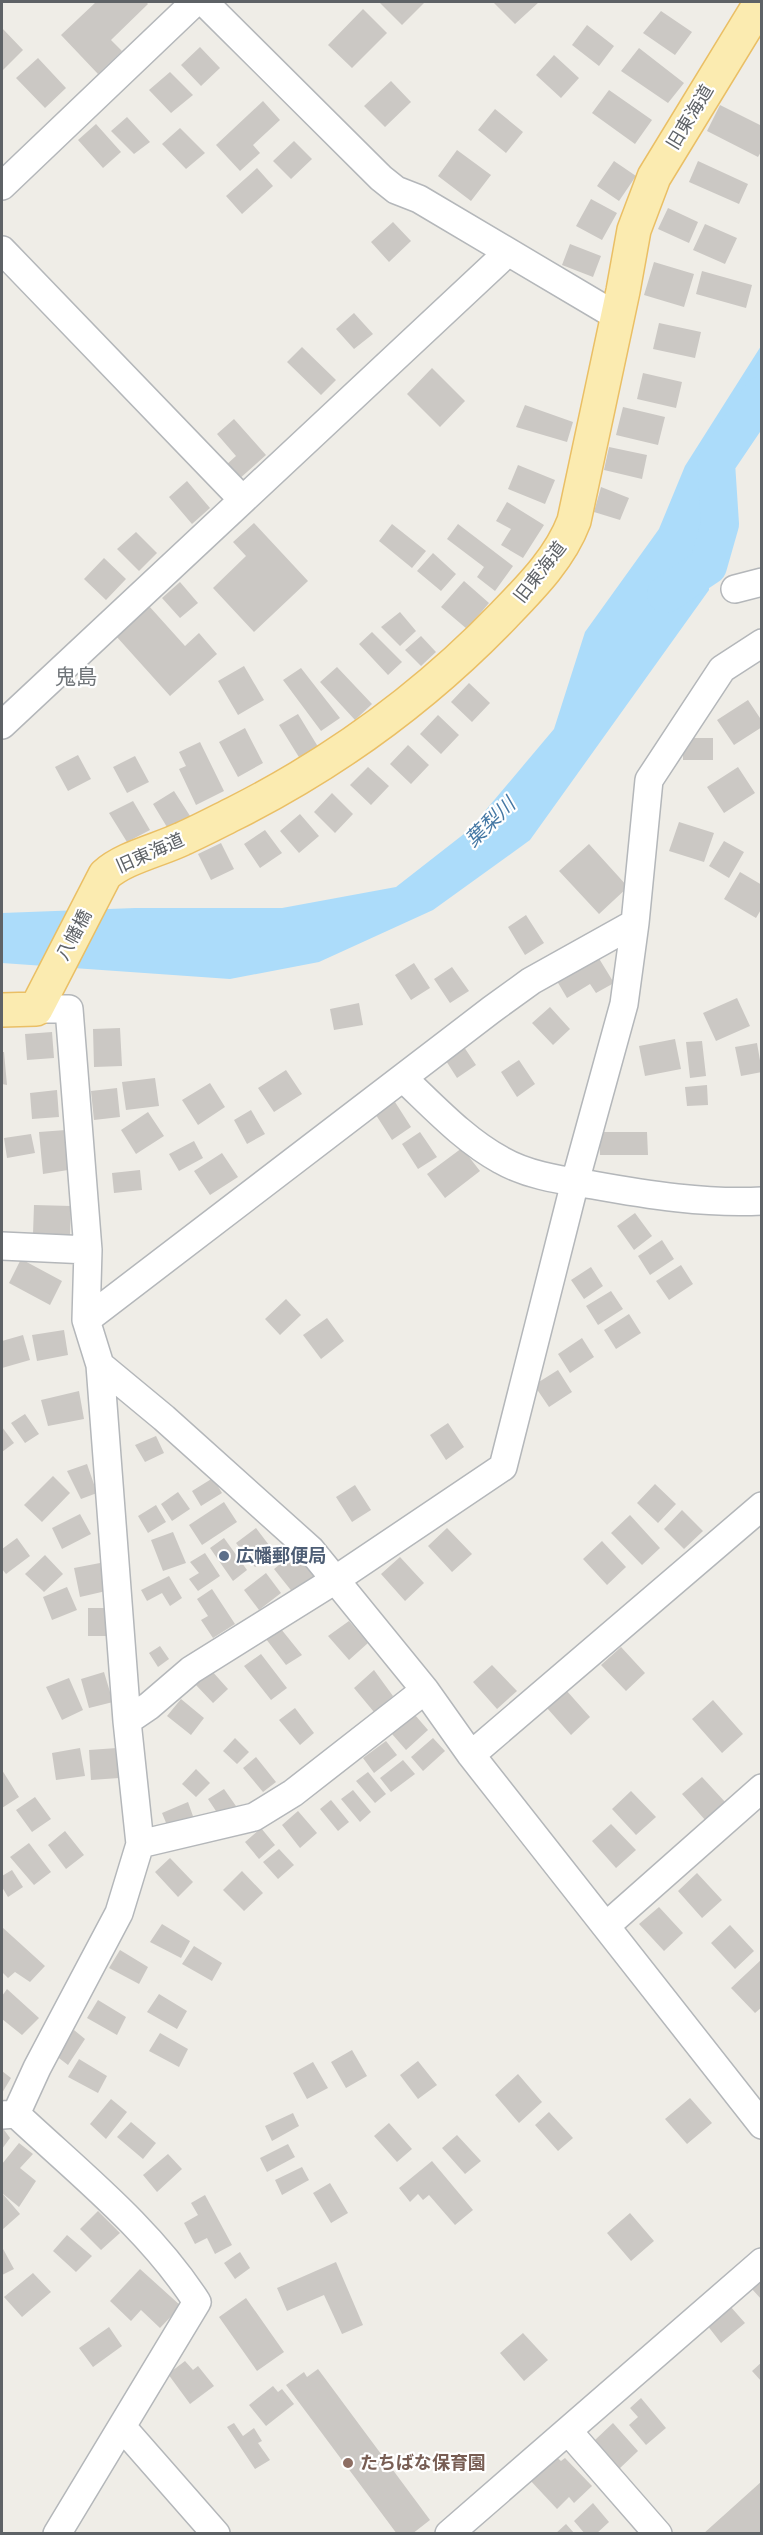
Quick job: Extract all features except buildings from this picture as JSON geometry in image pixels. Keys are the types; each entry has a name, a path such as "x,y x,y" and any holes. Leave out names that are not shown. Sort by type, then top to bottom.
{"main road":[{"name":"旧東海道","path":"99,887 114,866 183,839 249,806 372,731 426,689 524,595 565,542 574,521 618,317 634,230 654,177 761,2"},
{"name":"八幡橋","path":"42,996 99,887"},
{"path":"2,1010 42,996"}],"street":[{"path":"2,186 195,2"},
{"path":"204,2 381,178 396,190 419,199 618,317"},
{"path":"2,250 242,500"},
{"path":"2,725 507,253"},
{"path":"735,589 762,582"},
{"path":"127,1720 149,1706 191,1670 335,1580 503,1467 575,1182 624,1004 635,922 649,780 722,669 762,644"},
{"path":"86,1320 456,1035 531,981 635,922"},
{"path":"42,996 69,1009 88,1250 86,1320 100,1365 127,1720 140,1844 119,1913 37,2068 8,2114 149,2240 178,2272 197,2302 57,2534"},
{"path":"403,1078 470,1139 501,1160 534,1174 632,1192 704,1200 762,1201"},
{"path":"2,1246 88,1250"},
{"path":"100,1365 311,1550 425,1690 471,1755 762,2125"},
{"path":"471,1755 762,1506"},
{"path":"140,1844 254,1817 293,1793 425,1690"},
{"path":"606,1926 762,1788"},
{"path":"449,2534 762,2262"},
{"path":"123,2428 216,2534"},
{"path":"568,2431 658,2534"}],"water":[{"path":"761,346 761,392 716,463 720,524 708,566 709,590 530,840 433,910 319,962 230,979 2,963 2,913 135,908 282,908 396,887 469,830 554,729 585,632 659,529 685,466"}],"waterway":[{"name":"葉梨川","path":"666,594 708,566 720,524 716,463 762,395"}],"place":[{"name":"広幡郵便局","path":"224,1556"},
{"name":"たちばな保育園","path":"348,2463"}],"district":[{"name":"鬼島","path":"76,677"}]}
